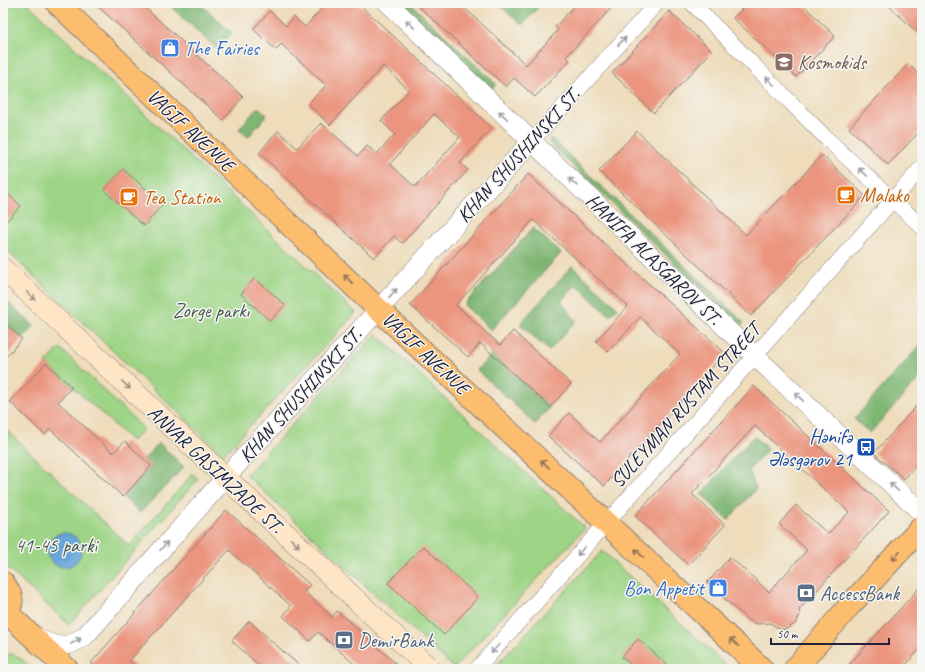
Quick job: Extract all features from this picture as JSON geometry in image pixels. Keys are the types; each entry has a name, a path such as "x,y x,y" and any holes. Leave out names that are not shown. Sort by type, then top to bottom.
{"main road":[{"name":"VAGIF AVENUE","path":"65,6 378,309 607,522 762,669"},
{"name":"ANVAR GASIMZADE ST.","path":"3,269 430,669"},
{"path":"795,669 851,604 922,527"},
{"path":"3,583 12,599 12,605 4,613 67,669"}],"street":[{"name":"HANIFA ALASGAROV ST.","path":"388,3 755,356 922,513"},
{"name":"KHAN SHUSHINSKI ST.","path":"28,633 46,644 66,646 80,640 92,629 378,309 658,3"},
{"path":"692,3 826,138 922,227"},
{"name":"SULEYMAN RUSTAM STREET","path":"477,669 922,166"}],"green space":[{"name":"Zorge parkı","path":"3,3 27,3 356,313 223,455 3,247"},
{"path":"167,3 199,3 232,33 217,49"},
{"path":"400,3 410,3 496,84 492,89"},
{"path":"497,3 542,3 522,25"},
{"path":"258,107 267,115 248,137 239,129"},
{"path":"551,138 744,323 740,326 548,142"},
{"path":"533,228 561,253 491,330 464,305"},
{"path":"572,266 618,308 610,316 576,285 561,301 576,321 549,351 520,324"},
{"path":"3,298 34,326 22,339 3,321"},
{"path":"376,334 585,528 454,668 246,475"},
{"path":"922,343 922,375 870,433 854,419"},
{"path":"60,348 144,429 132,441 46,363"},
{"path":"492,354 550,407 535,424 477,370"},
{"name":"41-45 parki","path":"3,427 129,546 193,474 198,479 69,625 3,564"},
{"path":"754,436 768,449 749,470 756,489 728,520 701,494"},
{"path":"159,443 184,467 140,513 123,497 151,466 144,459"},
{"path":"602,551 730,669 493,669"},
{"path":"13,654 33,669 3,669 3,655"}],"water":[{"path":"61,533 67,533 76,538 80,544 80,556 76,562 67,567 61,567 52,562 47,553 47,547 52,538"}],"building":[{"path":"94,3 140,3 243,97 223,120"},
{"path":"327,3 358,3 492,128 460,163 468,170 402,243 394,236 374,258 259,153 278,131 297,148 321,123 358,156 367,146 377,154 395,134 381,121 409,90 383,66 330,125 308,104 326,85 281,44 276,50 253,29 270,11 286,26 294,17 305,27","holes":["434,114 460,137 415,187 390,164"]},
{"path":"415,3 459,3 526,65 558,30 555,27 577,3 616,3 566,57 570,60 535,97 514,78 506,87"},
{"path":"748,3 801,3 835,36 796,77 733,18"},
{"path":"886,3 922,3 922,37"},
{"path":"669,11 712,51 654,113 612,73"},
{"path":"908,64 922,77 922,129 888,165 849,128"},
{"path":"637,131 746,235 822,155 865,196 751,316 599,171"},
{"path":"123,169 163,204 144,226 104,190"},
{"path":"528,174 725,353 604,486 548,436 569,413 600,442 680,354 640,317 608,352 596,341 628,306 533,220 456,305 500,345 513,331 571,384 550,407 480,343 468,357 410,305"},
{"path":"3,189 21,206 3,225"},
{"path":"255,278 285,305 270,321 241,294"},
{"path":"3,321 22,339 3,360"},
{"path":"46,363 72,387 58,402 113,453 125,441 151,466 123,497 50,429 45,435 10,402"},
{"path":"754,386 889,511 799,610 800,615 795,624 781,630 770,623 757,624 748,620 707,583 730,557 769,592 807,550 779,524 796,505 828,534 849,512 755,426 692,494 725,525 688,565 635,516"},
{"path":"922,400 922,459 904,479 874,453"},
{"path":"226,510 310,585 304,591 332,617 337,611 402,669 360,669 318,632 310,641 283,616 291,606 229,550 129,661 138,669 98,669 91,663"},
{"path":"423,546 478,597 444,635 388,583"},
{"path":"922,585 922,647 902,669 845,669"},
{"path":"249,621 303,669 263,669 232,641"},
{"path":"638,639 672,669 636,669 622,657"}],"place":[{"name":"The Fairies","path":"170,48"},
{"name":"Kosmokids","path":"784,62"},
{"name":"Malako","path":"846,195"},
{"name":"Tea Station","path":"129,197"},
{"name":"Hənifə Ələsgərov 21","path":"866,447"},
{"name":"Bon Appetit","path":"718,588"},
{"name":"AccessBank","path":"806,593"},
{"name":"DemirBank","path":"344,640"}]}
